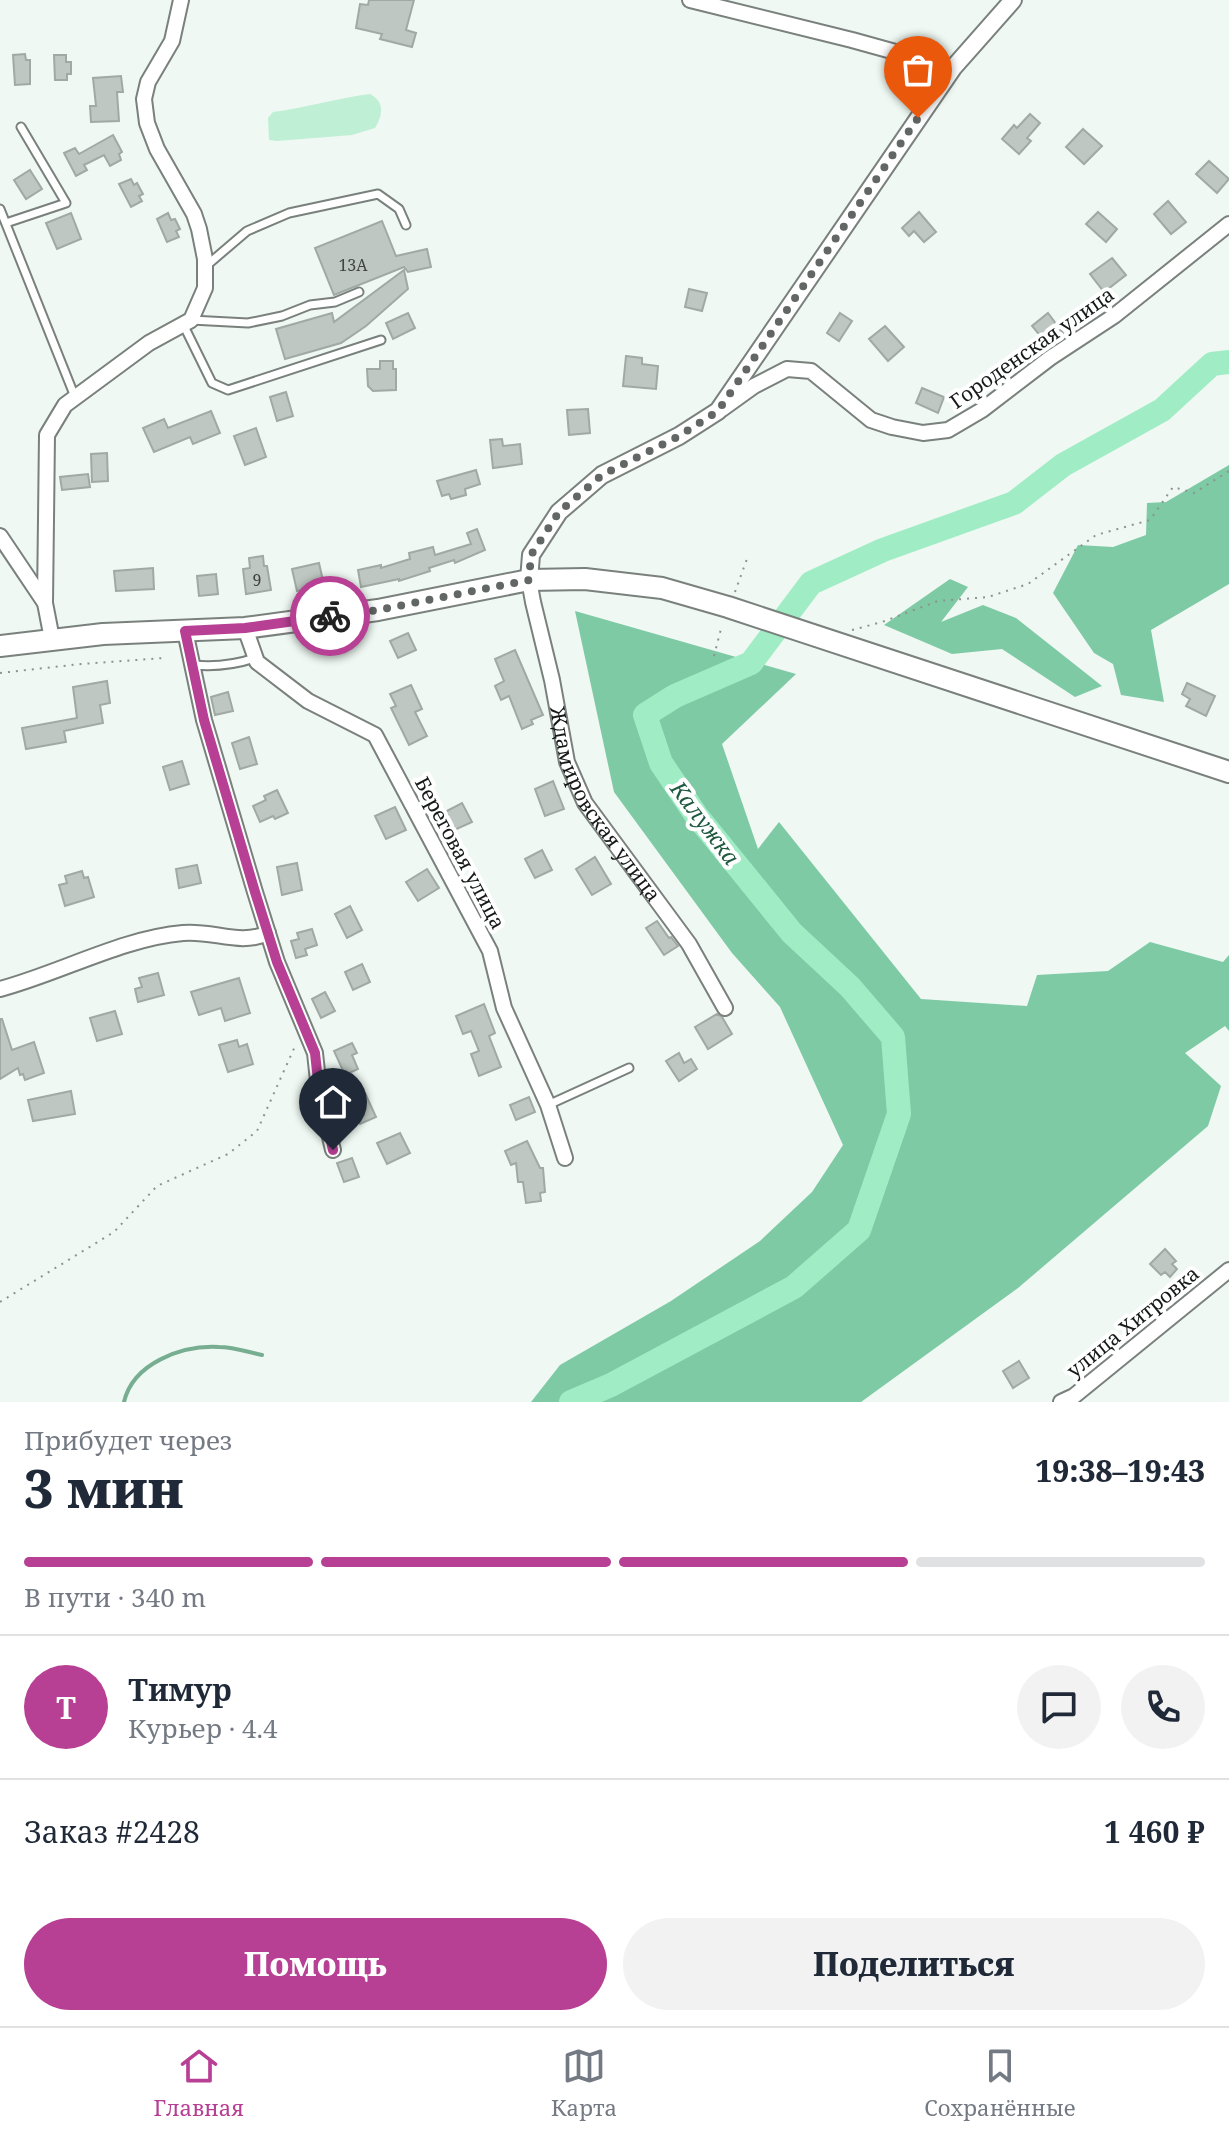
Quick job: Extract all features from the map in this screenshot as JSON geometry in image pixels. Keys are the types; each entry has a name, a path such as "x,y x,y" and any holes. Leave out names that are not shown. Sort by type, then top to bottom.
{"main road":[{"path":"0,646 103,634 245,628 378,610 529,580 585,579 662,588 728,606 1229,772"}],"street":[{"path":"52,639 45,603 47,435 65,405 149,343 187,322 205,288 199,229 194,214 157,149 147,123 144,99 148,82 172,41 181,0"},
{"path":"690,0 953,68"},
{"name":"Городенская улица","path":"718,411 953,68 1013,0"},
{"name":"Городенская улица","path":"529,580 531,555 559,512 602,475 679,436 754,386 787,369 811,371 871,420 923,433 948,430 982,410 1050,358 1114,316 1229,224"},
{"path":"0,536 45,603"},
{"name":"Ждамировская улица","path":"529,580 567,762 585,803 689,944 725,1008"},
{"path":"245,628 255,658"},
{"path":"185,631 204,720 268,933 315,1053 319,1090 333,1150"},
{"name":"Береговая улица","path":"255,658 308,701 375,735 490,951 504,1008 548,1105 565,1158"},
{"path":"0,989 133,943 183,933 210,933 237,940 257,938 268,933"},
{"name":"улица Хитровка","path":"1068,1400 1229,1270"}],"lane":[{"path":"6,223 66,203 21,127"},
{"path":"205,267 247,231 289,213 348,200 378,194 399,209 406,225"},
{"path":"0,209 75,397"},
{"path":"359,292 335,302 310,305 282,316 248,323 187,322 212,383 228,390 381,340"},
{"path":"194,665 234,665 255,658"},
{"path":"548,1105 629,1068"}],"path":[{"path":"852,630 938,601 988,597 1028,584 1096,535 1150,520 1173,487 1194,493 1229,471"},
{"path":"714,656 728,606 748,556"},
{"path":"0,673 164,658"},
{"path":"0,1302 114,1232 157,1186 228,1154 257,1131 304,1026"}],"green space":[{"path":"370,94 381,109 375,128 352,135 269,140 268,118 273,112"},
{"path":"1229,465 1229,584 1151,630 1164,702 1121,695 1113,664 1094,653 1053,593 1078,545 1113,547 1146,535 1147,503 1166,502"},
{"path":"950,579 968,587 941,622 983,605 1016,618 1102,686 1075,697 1002,649 952,654 884,625"},
{"path":"575,611 796,674 722,744 758,849 779,822 921,999 1027,1006 1037,975 1108,971 1150,942 1223,962 1229,955 1229,1031 1225,1026 1185,1053 1221,1086 1208,1126 1018,1288 861,1402 531,1402 560,1365 671,1301 760,1241 812,1192 843,1145 780,1007 732,953 614,792"}],"building":[{"path":"369,0 414,0 406,30 416,33 412,47 380,39 382,34 356,28 360,4 368,5"},
{"path":"25,54 26,60 30,60 30,84 15,85 13,55"},
{"path":"54,55 66,55 66,62 71,62 71,74 67,74 67,80 55,80"},
{"path":"121,76 123,92 117,92 119,121 91,122 90,106 96,106 93,78"},
{"path":"1030,114 1040,123 1027,138 1031,141 1019,154 1002,139 1014,125 1017,128"},
{"path":"1083,129 1102,146 1084,164 1066,147"},
{"path":"113,135 122,152 119,154 121,160 110,166 104,155 84,165 87,170 76,176 64,153 75,148 79,154"},
{"path":"1209,161 1229,179 1217,193 1196,174"},
{"path":"30,170 42,189 26,199 14,180"},
{"path":"131,179 143,194 139,196 142,201 131,207 119,184"},
{"path":"1168,201 1186,222 1171,234 1154,214"},
{"path":"919,212 936,232 924,242 914,231 909,236 902,228"},
{"path":"1098,212 1117,229 1106,242 1086,224"},
{"path":"71,213 81,239 57,249 46,223"},
{"path":"168,213 180,229 176,231 179,237 167,242 157,219"},
{"path":"382,221 396,256 427,249 431,267 408,272 404,267 334,295 315,248"},
{"path":"1112,258 1126,275 1104,292 1090,274"},
{"path":"404,270 408,289 366,326 341,343 285,359 276,329 332,313 334,322"},
{"path":"689,289 707,293 702,311 685,307"},
{"path":"408,313 415,328 393,339 386,323"},
{"path":"840,313 852,321 839,341 827,333"},
{"path":"1048,313 1063,333 1048,345 1032,326"},
{"path":"885,326 904,347 888,361 869,339"},
{"path":"626,356 642,358 642,364 658,366 656,389 623,386"},
{"path":"380,361 393,361 396,390 373,391 368,386 367,369 380,369"},
{"path":"922,388 944,397 938,413 916,403"},
{"path":"286,392 293,416 277,421 270,397"},
{"path":"588,409 590,433 569,435 567,410"},
{"path":"211,411 220,433 193,444 190,437 154,452 143,428 164,419 168,428"},
{"path":"256,428 266,457 245,465 234,436"},
{"path":"502,439 503,446 520,444 522,464 493,468 490,440"},
{"path":"107,453 108,481 92,482 91,454"},
{"path":"476,470 480,484 465,489 466,495 451,499 449,494 442,496 437,481"},
{"path":"88,474 90,487 62,490 60,477"},
{"path":"477,529 485,550 399,581 361,587 358,570 381,565 381,568 410,559 409,553 433,547 435,555 471,544 467,533"},
{"path":"263,556 271,590 246,594 243,569 250,568 249,558"},
{"path":"319,563 324,585 297,591 292,569"},
{"path":"153,568 154,589 116,591 114,571"},
{"path":"216,574 218,594 199,596 197,576"},
{"path":"408,633 416,650 398,658 390,641"},
{"path":"515,650 543,715 531,720 533,724 522,729 509,696 501,700 495,686 504,681 495,659"},
{"path":"107,681 110,703 100,705 103,723 64,731 66,742 26,749 22,728 77,718 73,687"},
{"path":"1187,683 1215,696 1206,716 1186,706 1190,699 1182,694"},
{"path":"411,685 422,709 415,712 427,736 409,745 391,708 396,706 390,694"},
{"path":"228,692 233,711 215,715 211,697"},
{"path":"249,737 257,764 240,769 232,743"},
{"path":"182,761 189,784 170,790 163,767"},
{"path":"553,781 564,809 545,816 535,789"},
{"path":"277,790 288,813 260,822 253,806"},
{"path":"462,803 472,822 450,832 441,814"},
{"path":"395,807 406,830 386,839 375,816"},
{"path":"542,850 552,870 535,878 525,859"},
{"path":"595,857 611,884 592,895 576,869"},
{"path":"297,863 302,890 282,895 277,867"},
{"path":"197,865 201,883 179,888 176,869"},
{"path":"427,869 439,888 418,901 406,882"},
{"path":"82,871 84,878 88,877 94,897 65,906 59,885 67,883 65,876"},
{"path":"350,906 362,930 347,938 335,914"},
{"path":"657,921 678,946 664,955 646,928"},
{"path":"312,929 317,945 305,949 307,955 296,958 291,941 299,939 297,933"},
{"path":"362,964 370,982 353,990 345,972"},
{"path":"158,973 164,995 138,1002 135,989 142,987 139,978"},
{"path":"239,978 250,1013 225,1021 221,1008 199,1015 191,992"},
{"path":"325,992 335,1011 321,1018 312,999"},
{"path":"484,1004 495,1033 489,1036 501,1067 479,1076 471,1054 479,1051 471,1031 463,1034 456,1016"},
{"path":"115,1011 122,1034 97,1041 90,1018"},
{"path":"717,1014 732,1034 708,1049 695,1027"},
{"path":"0,1019 12,1050 34,1042 44,1073 25,1080 18,1068 0,1079"},
{"path":"237,1040 239,1047 247,1044 253,1064 228,1072 219,1045"},
{"path":"352,1043 357,1053 352,1055 358,1069 345,1075 334,1051"},
{"path":"679,1053 684,1063 691,1059 697,1069 679,1081 666,1061"},
{"path":"71,1091 75,1114 33,1121 28,1100"},
{"path":"365,1093 376,1117 360,1124 356,1115 359,1113 352,1099"},
{"path":"529,1097 535,1112 516,1120 510,1105"},
{"path":"400,1133 410,1153 387,1164 377,1143"},
{"path":"527,1141 540,1168 543,1168 545,1192 540,1193 541,1201 526,1203 523,1182 518,1182 516,1163 511,1165 505,1151"},
{"path":"352,1158 359,1177 344,1182 337,1163"},
{"path":"1165,1249 1176,1261 1172,1264 1177,1269 1170,1277 1165,1272 1161,1275 1150,1264"},
{"path":"1019,1361 1029,1378 1013,1388 1003,1371"}],"waterway":[{"name":"Калужка","path":"571,1402 611,1385 794,1287 859,1230 899,1114 893,1037 850,987 792,933 696,815 661,763 645,715 675,696 751,663 811,583 883,550 1014,503 1063,465 1162,410 1212,364 1229,362"},
{"path":"124,1402 137,1377 148,1367 175,1353 219,1347 262,1355"}],"way so far":[{"path":"330,616 378,610 529,580 531,555 559,512 602,475 679,436 718,411 918,118"}],"route":[{"path":"330,616 245,628 185,631 204,720 255,892 277,962 315,1053 319,1090 333,1150"}]}
